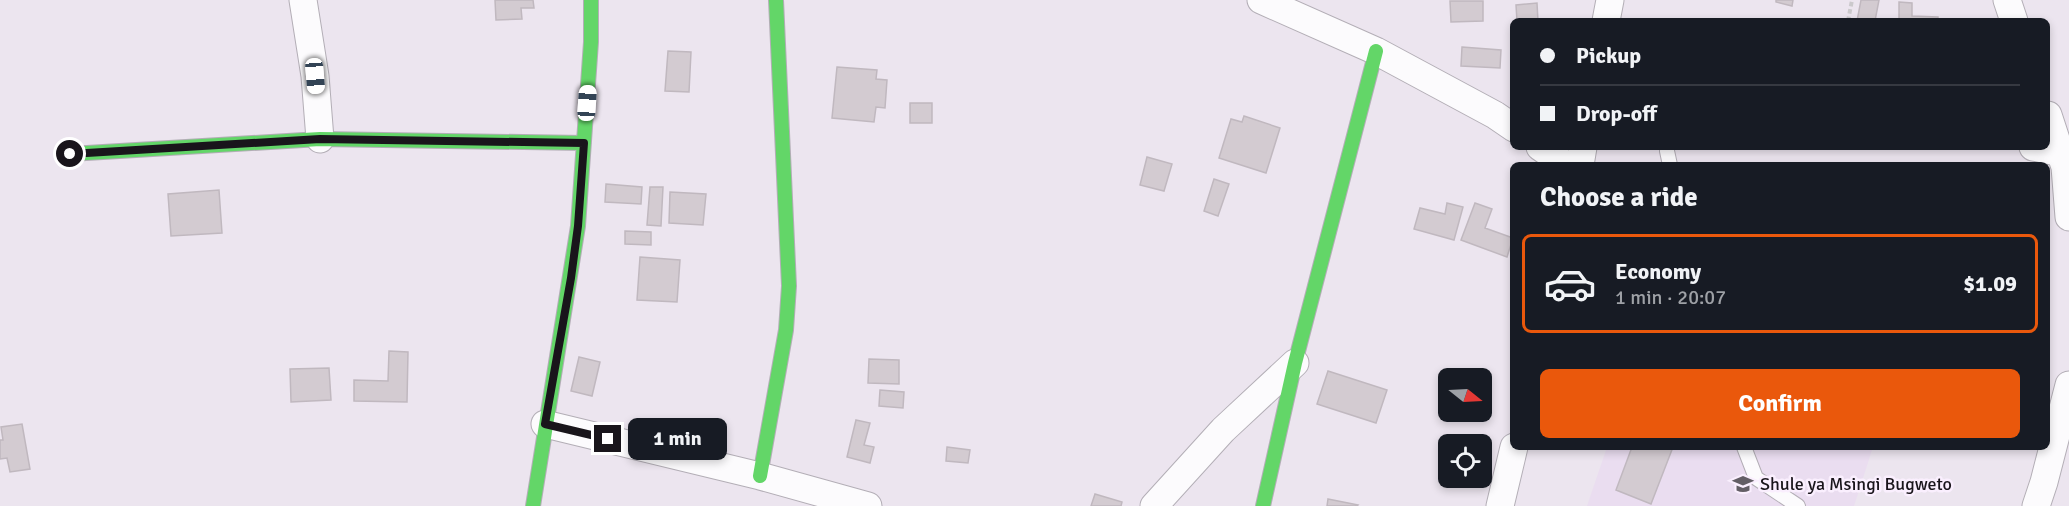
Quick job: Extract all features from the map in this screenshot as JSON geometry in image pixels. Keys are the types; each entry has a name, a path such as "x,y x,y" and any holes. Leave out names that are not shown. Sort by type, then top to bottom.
{"street":[{"path":"303,0 315,76 320,139"},
{"path":"533,506 578,226 591,42 591,0"},
{"path":"760,476 786,330 789,286 776,0"},
{"path":"1261,0 1376,51 1510,125"},
{"path":"1607,18 1610,0"},
{"path":"2007,0 2013,18"},
{"path":"1263,506 1295,363 1376,51"},
{"path":"2050,122 2065,167 2069,217"},
{"path":"70,154 320,139 584,143"},
{"path":"1544,150 1562,162"},
{"path":"2047,150 2061,153"},
{"path":"1154,506 1223,430 1295,363"},
{"path":"2036,506 2069,385"},
{"path":"545,424 760,476 868,506"},
{"path":"1500,506 1513,450"}],"lane":[{"path":"1745,450 1756,478 1798,506"}],"path":[{"path":"1849,18 1852,0"}],"shaded area":[{"path":"1606,450 1872,450 1854,506 1587,506"}],"building":[{"path":"495,0 533,0 534,8 521,8 522,19 496,20"},
{"path":"1776,0 1793,0 1792,6 1776,2"},
{"path":"1861,0 1879,0 1876,18 1858,18"},
{"path":"1450,1 1483,1 1483,21 1451,22"},
{"path":"1899,2 1912,3 1912,16 1938,17 1938,18 1899,18"},
{"path":"1537,3 1538,18 1517,18 1516,5"},
{"path":"1462,47 1501,50 1500,68 1461,66"},
{"path":"668,51 691,52 689,92 665,91"},
{"path":"837,67 877,70 876,79 887,80 885,108 876,107 874,122 832,118"},
{"path":"910,103 932,103 932,123 910,123"},
{"path":"1244,116 1280,128 1266,173 1219,158 1231,119 1242,122"},
{"path":"1147,157 1172,164 1164,191 1140,185"},
{"path":"1214,179 1229,184 1218,216 1204,211"},
{"path":"606,184 642,187 641,204 605,202"},
{"path":"650,187 663,187 661,226 647,225"},
{"path":"219,190 222,233 171,236 168,194"},
{"path":"670,192 706,194 703,225 669,223"},
{"path":"1447,203 1463,207 1454,240 1414,229 1420,208 1445,214"},
{"path":"1475,203 1492,209 1485,228 1510,237 1510,248 1507,257 1461,240"},
{"path":"625,231 651,232 651,245 625,244"},
{"path":"640,257 680,260 677,302 637,300"},
{"path":"389,351 408,352 407,402 354,401 354,380 388,381"},
{"path":"579,357 600,362 592,396 571,391"},
{"path":"869,359 899,360 899,384 868,383"},
{"path":"329,368 331,400 291,402 290,369"},
{"path":"1328,371 1387,390 1376,423 1317,404"},
{"path":"880,390 904,392 903,408 879,406"},
{"path":"856,420 870,423 864,445 874,447 870,463 847,457"},
{"path":"22,424 30,469 10,472 7,458 0,459 0,440 3,440 1,427"},
{"path":"947,447 970,450 968,463 946,461"},
{"path":"1631,450 1672,450 1651,504 1616,490"},
{"path":"1095,494 1122,502 1121,506 1091,506"},
{"path":"1328,499 1358,505 1327,506"}],"traffic: fast":[{"path":"533,506 578,226 591,42 591,0"},
{"path":"760,476 786,330 789,286 776,0"},
{"path":"1263,506 1295,363 1376,51"},
{"path":"70,154 320,139 584,143"}],"place":[{"name":"Shule ya Msingi Bugweto","path":"1743,484"}],"route":[{"path":"70,154 320,139 584,143 578,226 571,278 545,424 608,439"}]}
